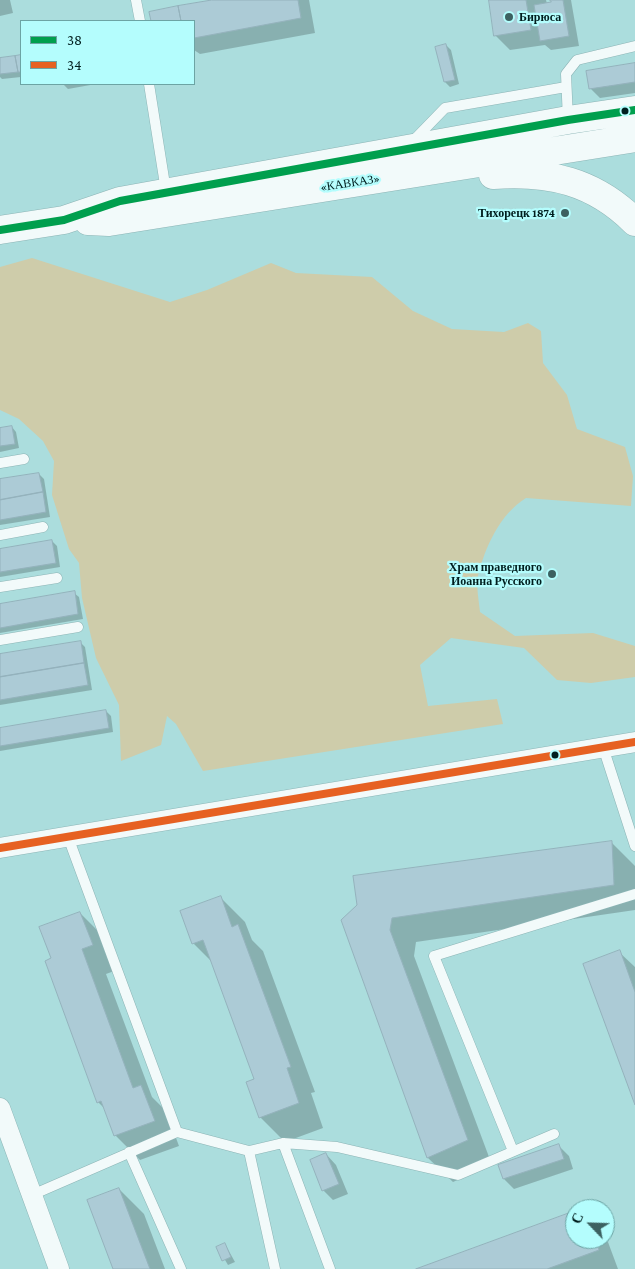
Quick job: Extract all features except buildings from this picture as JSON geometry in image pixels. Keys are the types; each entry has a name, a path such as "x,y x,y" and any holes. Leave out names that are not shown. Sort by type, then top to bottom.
{"highway":[{"name":"«КАВКАЗ»","path":"0,230 64,220 120,201 166,192 568,120 635,110"},
{"name":"«КАВКАЗ»","path":"64,220 109,222 635,138"},
{"path":"203,207 428,180 525,174 544,175 570,180 595,192 623,211 635,222"}],"street":[{"path":"0,848 635,742"},
{"path":"0,1108 59,1269"}],"lane":[{"path":"136,0 140,20"},
{"path":"568,120 566,74 577,60 635,46"},
{"path":"150,85 166,192"},
{"path":"405,149 445,108 566,87"},
{"path":"0,463 24,459"},
{"path":"0,535 44,527"},
{"path":"0,587 57,578"},
{"path":"0,640 78,627"},
{"path":"602,747 635,846"},
{"path":"68,836 177,1132"},
{"path":"513,1151 434,956 635,894"},
{"path":"32,1195 177,1132 249,1151 282,1143 337,1147 458,1174 554,1134"},
{"path":"282,1143 330,1269"},
{"path":"249,1151 275,1269"},
{"path":"130,1152 181,1269"}],"shaded area":[{"path":"32,258 170,302 207,290 271,263 296,273 372,277 413,311 452,329 504,332 528,323 541,331 543,363 567,395 577,429 625,447 633,476 631,506 526,498 501,522 489,543 477,580 480,612 515,636 593,633 635,646 635,677 591,683 557,680 524,648 451,638 420,665 428,706 497,699 503,724 203,771 176,724 167,716 161,745 121,761 119,705 96,658 82,598 79,563 69,549 52,495 54,461 43,441 19,419 0,410 0,267"}],"transit line":[{"name":"38","path":"0,230 64,220 120,201 568,120 635,110"},
{"name":"34","path":"0,848 635,742"}],"place":[{"name":"Бирюса","path":"509,17"},
{"name":"Тихорецк 1874","path":"565,213"},
{"name":"Храм праведного Иоанна Русского","path":"552,574"}]}
